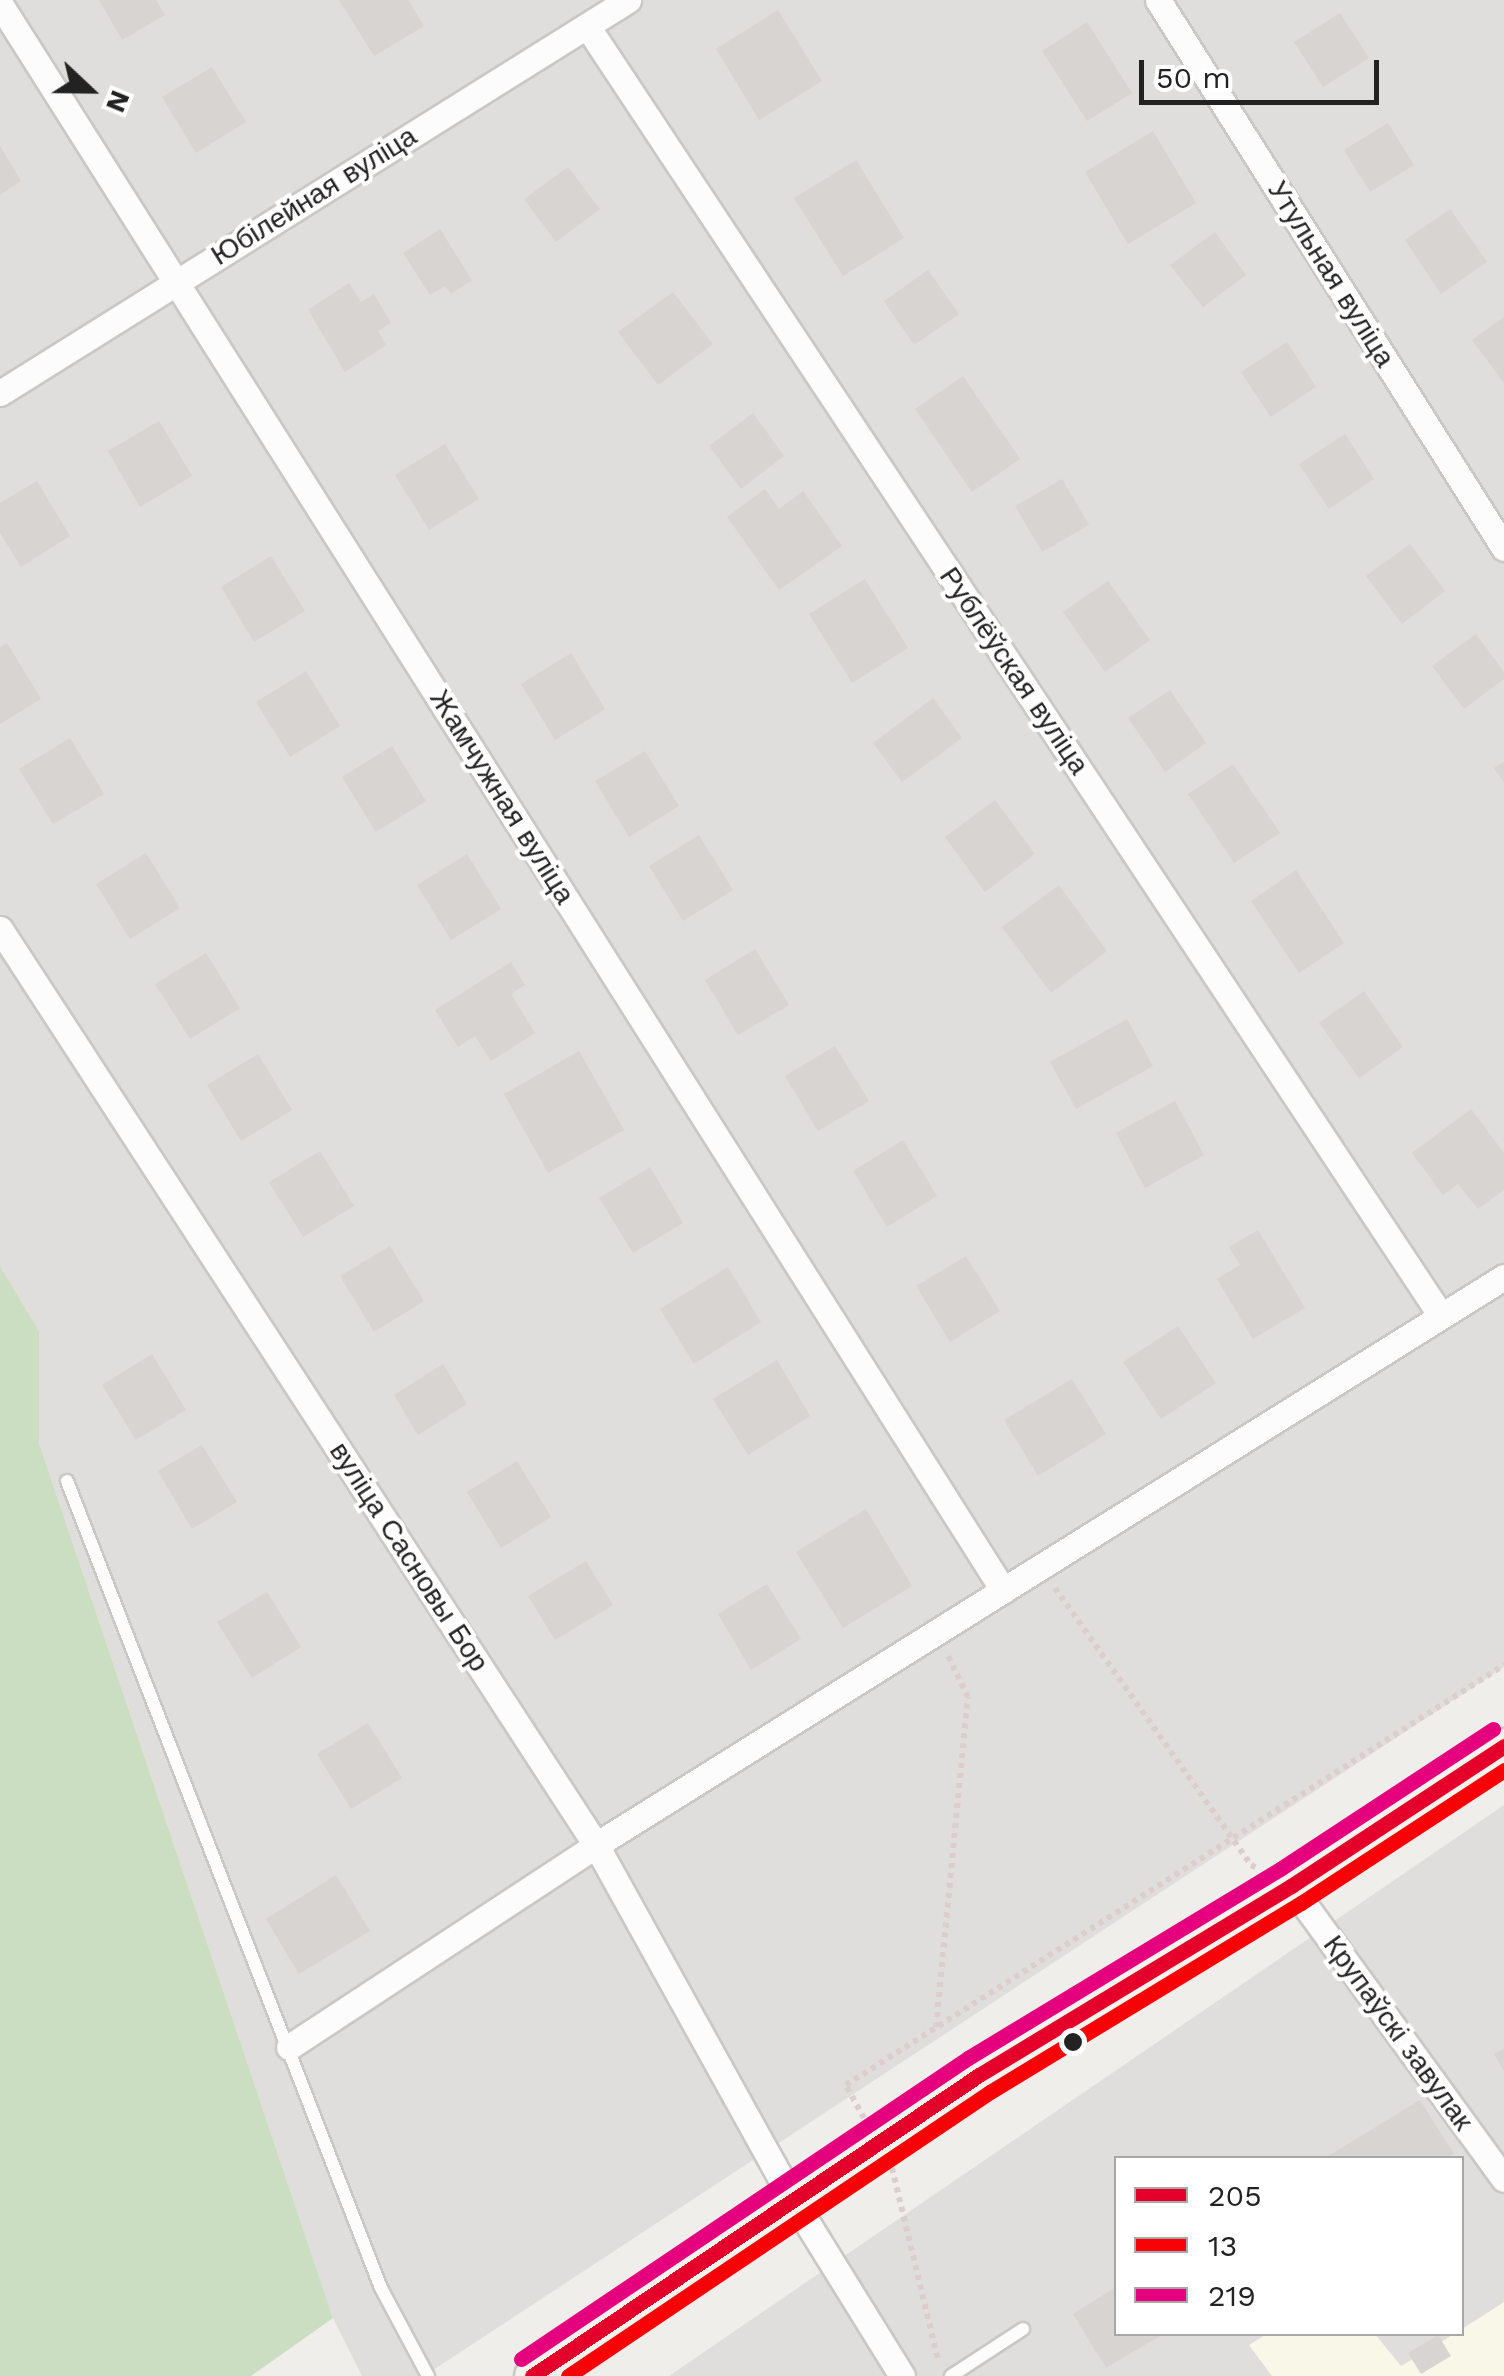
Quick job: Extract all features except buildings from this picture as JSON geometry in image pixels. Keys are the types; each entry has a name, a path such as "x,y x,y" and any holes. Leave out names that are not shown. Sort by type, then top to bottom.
{"main road":[{"path":"532,2376 979,2075 1292,1886 1504,1746"}],"street":[{"name":"Юбілейная вуліца","path":"0,393 628,0"},
{"name":"Утульная вуліца","path":"1158,0 1504,548"},
{"name":"Жамчужная вуліца","path":"0,4 1003,1590"},
{"name":"Рублёўская вуліца","path":"587,26 1441,1316"},
{"name":"вуліца Сасновы Бор","path":"0,929 596,1845 793,2200 902,2376"},
{"path":"289,2047 596,1845 1504,1276"},
{"name":"Крупаўскі завулак","path":"1292,1886 1504,2179"}],"lane":[{"path":"66,1481 381,2288 428,2376"},
{"path":"951,2376 1023,2329"}],"path":[{"path":"1040,1567 1251,1865 1292,1886"},
{"path":"936,1632 968,1697 936,2027"}],"shaded area":[{"path":"0,0 1504,0 1504,1667 424,2376 362,2376 333,2318 39,1443 39,1331 0,1266"},
{"path":"1504,1805 1504,2376 669,2376"},
{"path":"1504,2302 1504,2376 1272,2376 1249,2345 1264,2336 1377,2336 1401,2366 1451,2336 1464,2336 1464,2328"}],"green space":[{"path":"0,1266 39,1331 39,1443 333,2318 251,2376 0,2376"}],"transit line":[{"name":"219","path":"521,2359 968,2058 1280,1869 1493,1729"},
{"name":"205","path":"532,2376 979,2075 1291,1886 1504,1746"},
{"name":"13","path":"568,2376 990,2092 1301,1903 1504,1770"}]}
